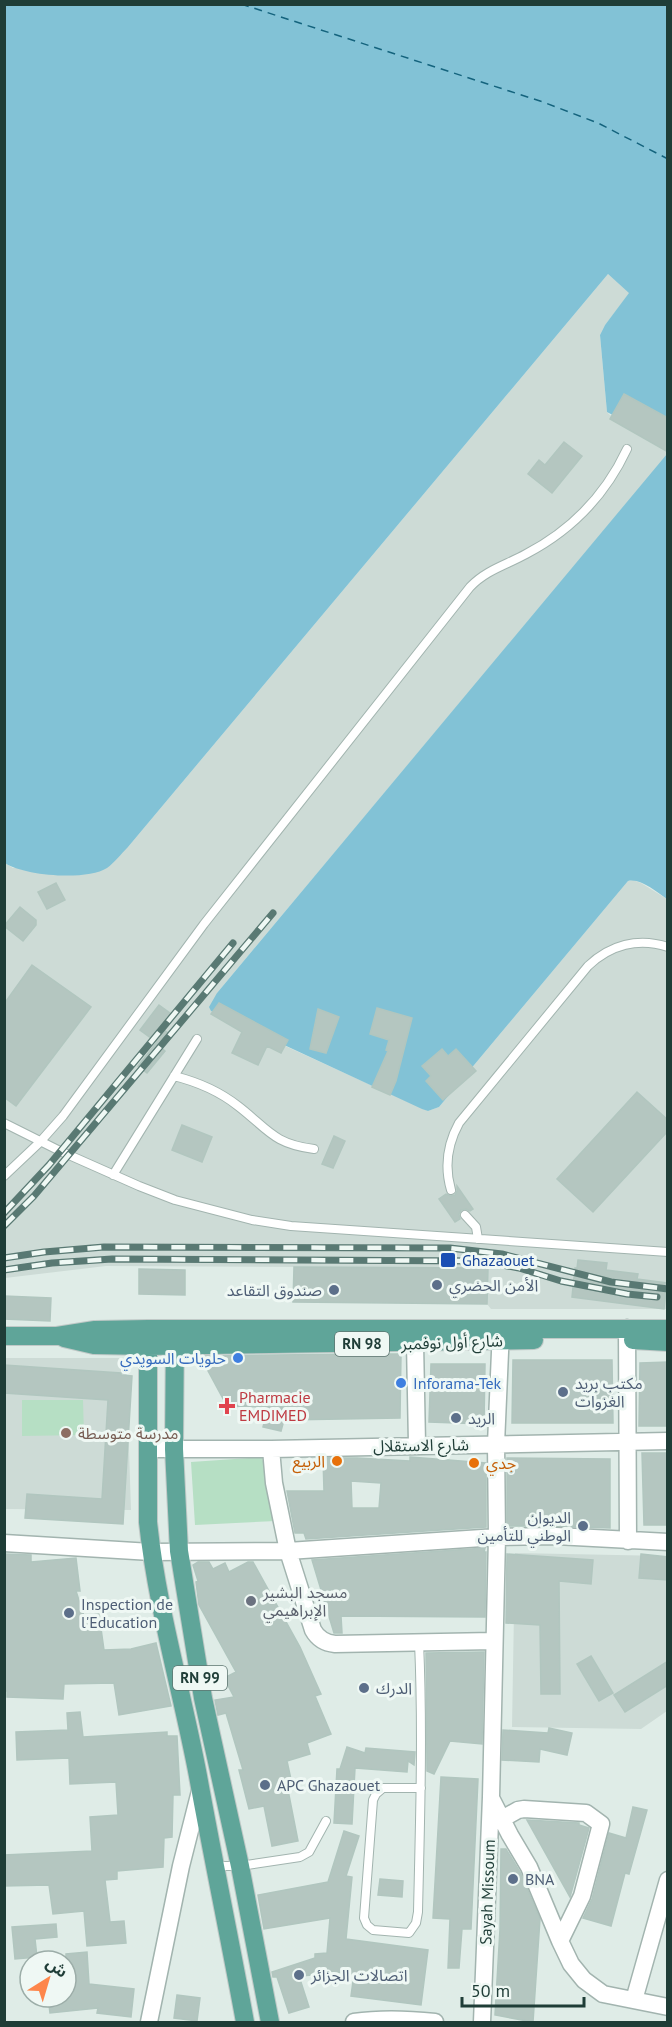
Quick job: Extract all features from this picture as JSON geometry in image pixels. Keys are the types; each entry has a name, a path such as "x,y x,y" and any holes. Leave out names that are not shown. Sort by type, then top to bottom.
{"main road":[{"name":"شارع أول نوفمبر","path":"175,1338 627,1334 668,1329"},
{"name":"RN 98","path":"4,1336 57,1336 95,1330 147,1338 175,1338"},
{"name":"شارع أول نوفمبر","path":"175,1338 414,1343 501,1334"},
{"name":"شارع أول نوفمبر","path":"627,1334 668,1342"},
{"name":"RN 99","path":"147,1338 148,1522 151,1552 245,2022"},
{"name":"RN 99","path":"175,1338 174,1449 179,1551 203,1698 240,1866 270,2022"}],"street":[{"name":"Sayah Missoum","path":"483,2022 497,1537 496,1444 501,1334"},
{"path":"627,1334 628,1541"},
{"path":"414,1343 417,1444"},
{"name":"شارع الاستقلال","path":"149,1449 271,1449 417,1444 668,1441"},
{"path":"271,1449 274,1483 288,1551 313,1630 319,1638 335,1644 493,1641"},
{"path":"4,1543 151,1552 288,1551 497,1537 556,1536 668,1542"},
{"path":"149,2022 200,1791"},
{"path":"491,1797 529,1867 560,1941 572,1964 584,1980 603,1994 668,2007"},
{"path":"502,1819 524,1809 586,1813 601,1824 582,1896 560,1941"},
{"path":"634,2000 668,1880"},
{"path":"354,2022 374,2019 435,2022"}],"lane":[{"path":"4,1176 40,1142 84,1089 218,906 470,587 484,573 534,550 569,527 602,493 627,449"},
{"path":"451,1190 446,1165 448,1152 459,1123 588,966 606,951 628,943 650,943 668,947"},
{"path":"113,1175 197,1039"},
{"path":"174,1076 192,1080 224,1095 262,1128 280,1140 314,1149"},
{"path":"4,1123 113,1175 176,1200 252,1220 291,1226 668,1252"},
{"path":"465,1215 476,1227 478,1239"},
{"path":"419,1641 422,1705 421,1788 418,1912 416,1923 409,1933 373,1930 364,1918 373,1800 383,1788 421,1788"},
{"path":"215,1866 240,1866 300,1857 309,1852 326,1821"}],"shaded area":[{"path":"608,274 630,293 600,335 607,412 665,441 667,455 217,993 217,1015 428,1111 439,1107 628,881 641,883 667,899 667,1309 491,1309 487,1304 488,1268 106,1266 5,1278 5,863 13,868 128,847"},
{"name":"مدرسة متوسطة","path":"5,1358 126,1358 131,1510 5,1509"},
{"path":"515,1553 667,1556 667,1711 641,1729 512,1727"}],"green space":[{"path":"22,1400 83,1400 84,1435 22,1436"},
{"path":"262,1457 276,1521 195,1525 191,1462"}],"water":[{"path":"4,5 667,5 667,444 607,412 600,335 629,293 608,274 128,847 107,868 85,875 40,874 5,863"},
{"path":"667,454 667,899 643,884 628,881 439,1107 428,1111 211,1011 209,1007 217,993"}],"building":[{"path":"624,394 668,418 668,452 610,419"},
{"path":"564,442 582,456 552,493 528,474 539,460 545,465"},
{"path":"56,883 65,900 47,909 38,892"},
{"path":"20,907 36,920 36,925 23,941 4,926"},
{"path":"32,965 91,1007 16,1106 4,1097 4,1004"},
{"path":"219,1003 288,1040 281,1053 267,1046 258,1065 232,1053 242,1032 211,1014"},
{"path":"159,1005 174,1016 164,1030 168,1033 159,1044 140,1030"},
{"path":"377,1008 412,1018 396,1081 390,1095 372,1087 388,1051 386,1050 389,1040 370,1034"},
{"path":"318,1009 339,1017 326,1053 310,1049"},
{"path":"156,1043 165,1051 147,1073 138,1066"},
{"path":"442,1049 448,1056 456,1049 476,1071 443,1100 426,1081 431,1076 422,1066"},
{"path":"637,1092 668,1120 668,1131 593,1212 557,1179"},
{"path":"182,1125 212,1137 202,1162 172,1150"},
{"path":"334,1136 345,1141 333,1168 322,1164"},
{"path":"457,1186 473,1209 461,1210 460,1219 455,1222 439,1199 446,1194 455,1195"},
{"path":"578,1260 607,1263 606,1270 638,1274 637,1279 667,1283 664,1309 572,1297"},
{"path":"294,1267 488,1268 487,1304 293,1302"},
{"path":"139,1269 185,1270 185,1295 139,1294"},
{"path":"4,1296 51,1298 50,1321 4,1319"},
{"path":"401,1354 400,1418 284,1420 281,1431 263,1427 268,1407 227,1406 200,1356"},
{"name":"مكتب بريد الغزوات","path":"513,1360 612,1360 613,1423 512,1423"},
{"path":"668,1362 668,1426 639,1426 640,1363"},
{"path":"431,1364 485,1364 484,1424 429,1422"},
{"path":"4,1365 121,1373 121,1375 132,1376 123,1524 25,1518 27,1494 102,1499 108,1400 4,1393"},
{"path":"642,1453 668,1453 668,1525 644,1525"},
{"path":"410,1457 486,1463 486,1527 306,1539 304,1533 295,1533 287,1491 324,1491 323,1458 410,1461","holes":["351,1481 381,1483 379,1508 352,1508"]},
{"path":"507,1458 610,1459 610,1528 507,1526"},
{"path":"485,1548 485,1617 341,1616 342,1633 334,1633 312,1560"},
{"path":"4,1554 31,1555 31,1562 76,1558 80,1591 76,1591 84,1616 99,1614 104,1650 131,1649 156,1643 171,1706 119,1715 114,1683 64,1684 63,1699 7,1697 7,1691 4,1691"},
{"path":"507,1554 593,1560 591,1584 559,1581 560,1694 541,1694 540,1625 506,1623"},
{"path":"641,1554 668,1557 668,1580 639,1578"},
{"path":"198,1562 209,1562 213,1569 225,1563 229,1572 248,1562 253,1562 300,1647 321,1694 315,1696 331,1734 307,1743 310,1754 287,1761 292,1784 287,1785 298,1841 272,1846 264,1806 249,1809 239,1770 243,1770 226,1713 218,1715 215,1700 234,1697 224,1678 236,1672 199,1605 196,1582 198,1581 193,1565"},
{"path":"484,1652 482,1744 450,1741 434,1774 427,1771 426,1653"},
{"path":"591,1656 613,1693 599,1701 577,1664"},
{"path":"668,1661 668,1685 625,1712 614,1695"},
{"path":"80,1712 83,1737 167,1732 167,1736 177,1736 180,1795 173,1795 172,1837 164,1838 163,1867 117,1871 117,1879 105,1880 110,1922 124,1921 126,1943 87,1946 84,1911 53,1914 49,1885 4,1886 4,1855 92,1851 90,1817 118,1815 116,1782 70,1784 69,1758 17,1760 16,1732 68,1730 67,1713"},
{"path":"549,1728 572,1733 567,1755 540,1749 539,1762 502,1760 503,1730 548,1733"},
{"path":"347,1747 365,1753 366,1748 415,1752 414,1765 408,1761 407,1772 355,1768 352,1824 334,1823 337,1769 340,1769"},
{"path":"441,1777 478,1779 471,1929 462,1929 459,1968 448,1968 450,1919 433,1918"},
{"path":"633,1807 647,1810 629,1874 625,1873 611,1926 583,1918 592,1899 609,1833 626,1838"},
{"path":"527,1820 579,1823 589,1828 570,1897"},
{"path":"344,1831 359,1836 346,1876 352,1877 346,1939 428,1950 421,2005 351,1996 354,1974 326,1971 326,1974 299,1976 309,2007 289,2013 277,1977 273,1977 272,1972 315,1958 315,1954 327,1953 330,1918 264,1929 258,1895 328,1882"},
{"path":"501,1849 506,1849 520,1872 540,1919 533,2022 495,2015 500,1929"},
{"path":"380,1879 403,1881 402,1897 378,1895"},
{"path":"56,1924 57,1937 35,1939 36,1949 18,1949 18,1959 15,1959 12,1927"},
{"path":"87,1952 89,1984 134,1989 131,2017 97,2013 98,2008 50,2013 50,2009 78,2009 78,1953"},
{"path":"177,1995 200,1998 197,2021 174,2018"}],"ferry route":[{"path":"241,4 543,102 598,123 668,159"}],"railway":[{"path":"4,1226 34,1196 273,913"},
{"path":"4,1213 49,1165 233,943"},
{"path":"4,1258 104,1247 450,1248 502,1254 611,1282 668,1289"},
{"path":"4,1270 52,1263 112,1259 480,1261 519,1268 561,1281 627,1294 657,1297"}],"place":[{"name":"Ghazaouet","path":"448,1260"},
{"name":"الأمن الحضري","path":"437,1285"},
{"name":"صندوق التقاعد","path":"334,1290"},
{"name":"حلويات السويدي","path":"238,1358"},
{"name":"Inforama-Tek","path":"401,1383"},
{"name":"مكتب بريد الغزوات","path":"563,1392"},
{"name":"Pharmacie EMDIMED","path":"227,1406"},
{"name":"الريد","path":"456,1418"},
{"name":"مدرسة متوسطة","path":"66,1433"},
{"name":"الربيع","path":"337,1461"},
{"name":"جدي","path":"474,1463"},
{"name":"الديوان الوطني للتأمين","path":"583,1526"},
{"name":"مسجد البشير الإبراهيمي","path":"251,1601"},
{"name":"Inspection de l'Education","path":"69,1613"},
{"name":"الدرك","path":"364,1688"},
{"name":"APC Ghazaouet","path":"265,1785"},
{"name":"BNA","path":"513,1879"},
{"name":"اتصالات الجزائر","path":"299,1975"}]}
